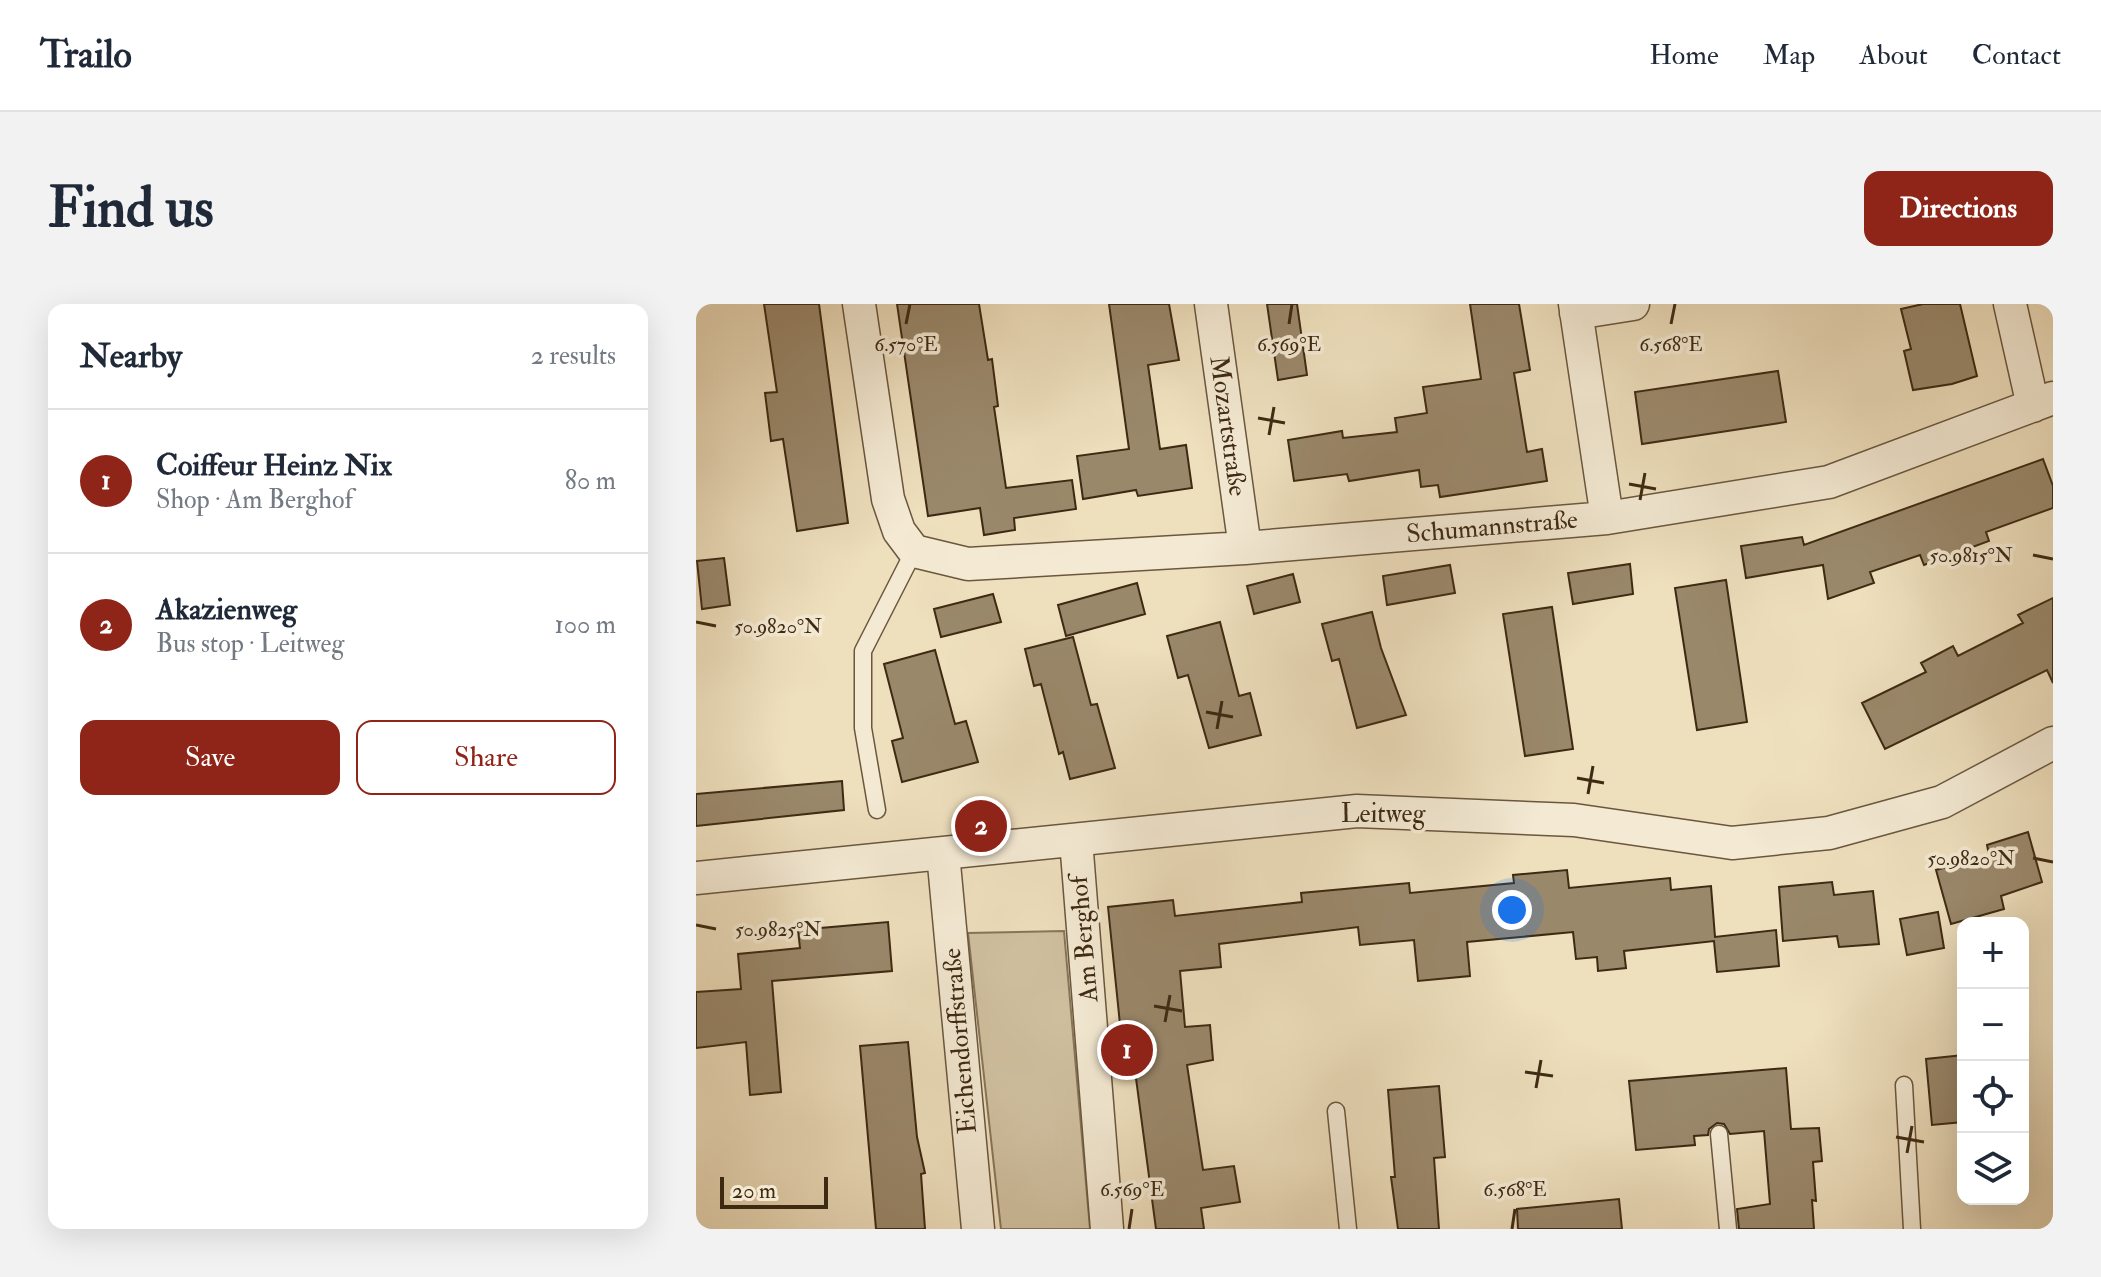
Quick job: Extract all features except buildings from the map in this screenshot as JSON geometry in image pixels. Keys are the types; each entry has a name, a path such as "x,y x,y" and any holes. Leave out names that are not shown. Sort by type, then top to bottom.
{"street":[{"path":"859,304 888,499 899,531 914,551"},
{"name":"Mozartstraße","path":"1211,304 1245,548"},
{"path":"1607,518 1576,309 1633,304"},
{"path":"2010,304 2043,402"},
{"name":"Schumannstraße","path":"914,551 968,564 1245,548 1607,518 1829,482 2043,402"},
{"name":"Leitweg","path":"696,878 1357,811 1574,820 1732,843 1829,833 1942,802 2053,743"},
{"name":"Am Berghof","path":"1076,840 1107,1229"},
{"name":"Eichendorffstraße","path":"943,853 978,1229"}],"lane":[{"path":"877,810 863,728 863,651 914,551"},
{"path":"1904,1085 1912,1229"},
{"path":"1336,1111 1348,1229"},
{"path":"1719,1134 1728,1229"}],"shaded area":[{"path":"1064,931 1090,1229 1001,1229 968,933"}],"place":[{"name":"Akazienweg","path":"981,826"},
{"name":"Coiffeur Heinz Nix","path":"1127,1050"}]}
